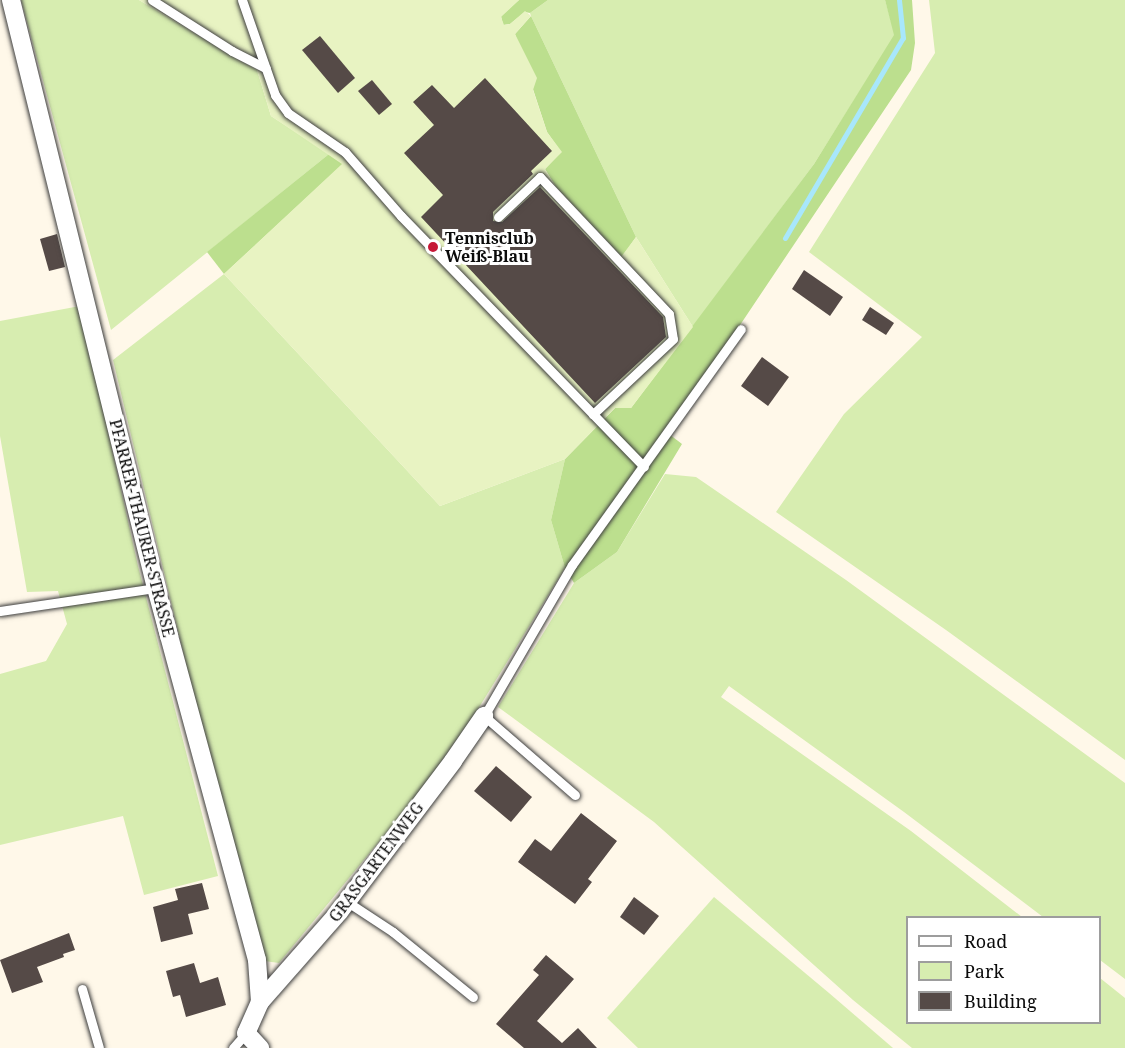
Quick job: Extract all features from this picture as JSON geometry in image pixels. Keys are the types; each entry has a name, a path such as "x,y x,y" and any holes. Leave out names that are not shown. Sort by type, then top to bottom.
{"street":[{"name":"PFARRER-THAURER-STRASSE","path":"11,0 156,588 257,960 260,1002 246,1033"},
{"name":"GRASGARTENWEG","path":"260,1002 346,901 453,761 484,716"},
{"path":"246,1033 260,1048"}],"lane":[{"path":"152,0 232,51 266,68"},
{"path":"242,0 275,95 288,113 345,152 401,216 644,467"},
{"path":"498,217 540,177 669,314 673,339 593,414"},
{"path":"575,795 484,716 572,565 741,330"},
{"path":"0,611 156,588"},
{"path":"346,901 393,932 474,997"},
{"path":"82,989 99,1048"},
{"name":"PFARRER-THAURER-STRASSE","path":"233,1048 246,1033"}],"green space":[{"path":"21,0 139,0 257,70 271,116 329,154 111,330"},
{"name":"Tennisclub Weiß-Blau","path":"139,0 519,0 501,17 504,25 510,24 525,11 531,16 515,34 537,78 533,90 547,132 562,152 545,169 556,188 621,257 636,237 693,327 631,408 615,408 565,459 440,506 224,274 342,164 271,116 257,70"},
{"path":"519,0 548,0 530,13 525,12 510,24 503,25 501,16"},
{"path":"548,0 885,0 895,35 814,164 693,327 636,237 531,16 530,13"},
{"path":"885,0 912,0 915,43 911,70 730,340 665,431 682,444 617,552 574,583 565,568 551,520 565,459 615,408 631,408 814,164 894,35"},
{"path":"929,0 1125,0 1125,760 946,630 776,512 844,414 922,337 809,252 935,53"},
{"path":"531,16 636,237 622,257 556,187 545,169 561,152 547,132 515,34"},
{"path":"329,154 343,164 224,274 207,252"},
{"path":"224,274 440,506 565,459 551,520 565,568 478,709 420,792 279,963 257,960 113,360"},
{"path":"80,306 138,566 218,876 144,895 123,816 0,845 0,674 46,661 67,624 58,591 27,592 0,436 0,321"},
{"path":"665,474 696,477 846,580 1125,783 1125,979 1101,961 1101,916 1042,916 904,812 729,686 721,697 911,831 1021,916 906,916 906,1024 1101,1024 1101,979 1125,998 1125,1048 912,1048 853,1000 654,822 498,707 574,583 617,552"},
{"path":"714,897 893,1048 638,1048 607,1018"}],"building":[{"path":"320,36 355,78 338,93 302,50"},
{"path":"485,78 552,151 531,171 533,174 493,212 493,221 502,222 540,187 663,317 666,337 595,403 421,217 443,195 404,153 434,125 413,102 432,85 454,108"},
{"path":"372,80 392,104 379,115 358,91"},
{"path":"57,234 65,267 49,271 40,239"},
{"path":"804,270 843,297 830,316 792,289"},
{"path":"870,307 894,323 886,335 862,320"},
{"path":"762,357 789,377 768,406 741,386"},
{"path":"496,766 532,797 511,822 474,791"},
{"path":"581,813 617,841 588,879 592,882 575,904 518,862 535,839 551,851"},
{"path":"202,883 209,909 188,914 193,934 161,942 153,907 178,900 175,889"},
{"path":"634,897 659,916 644,935 620,917"},
{"path":"69,933 75,950 63,954 64,957 37,967 43,982 12,993 0,960"},
{"path":"546,955 574,979 537,1021 562,1043 578,1028 597,1048 524,1048 496,1024 539,975 533,970"},
{"path":"194,963 200,983 218,977 226,1005 186,1017 180,995 173,997 166,971"}],"waterway":[{"path":"785,238 903,38 899,0"}],"place":[{"name":"Tennisclub Weiß-Blau","path":"433,247"}]}
